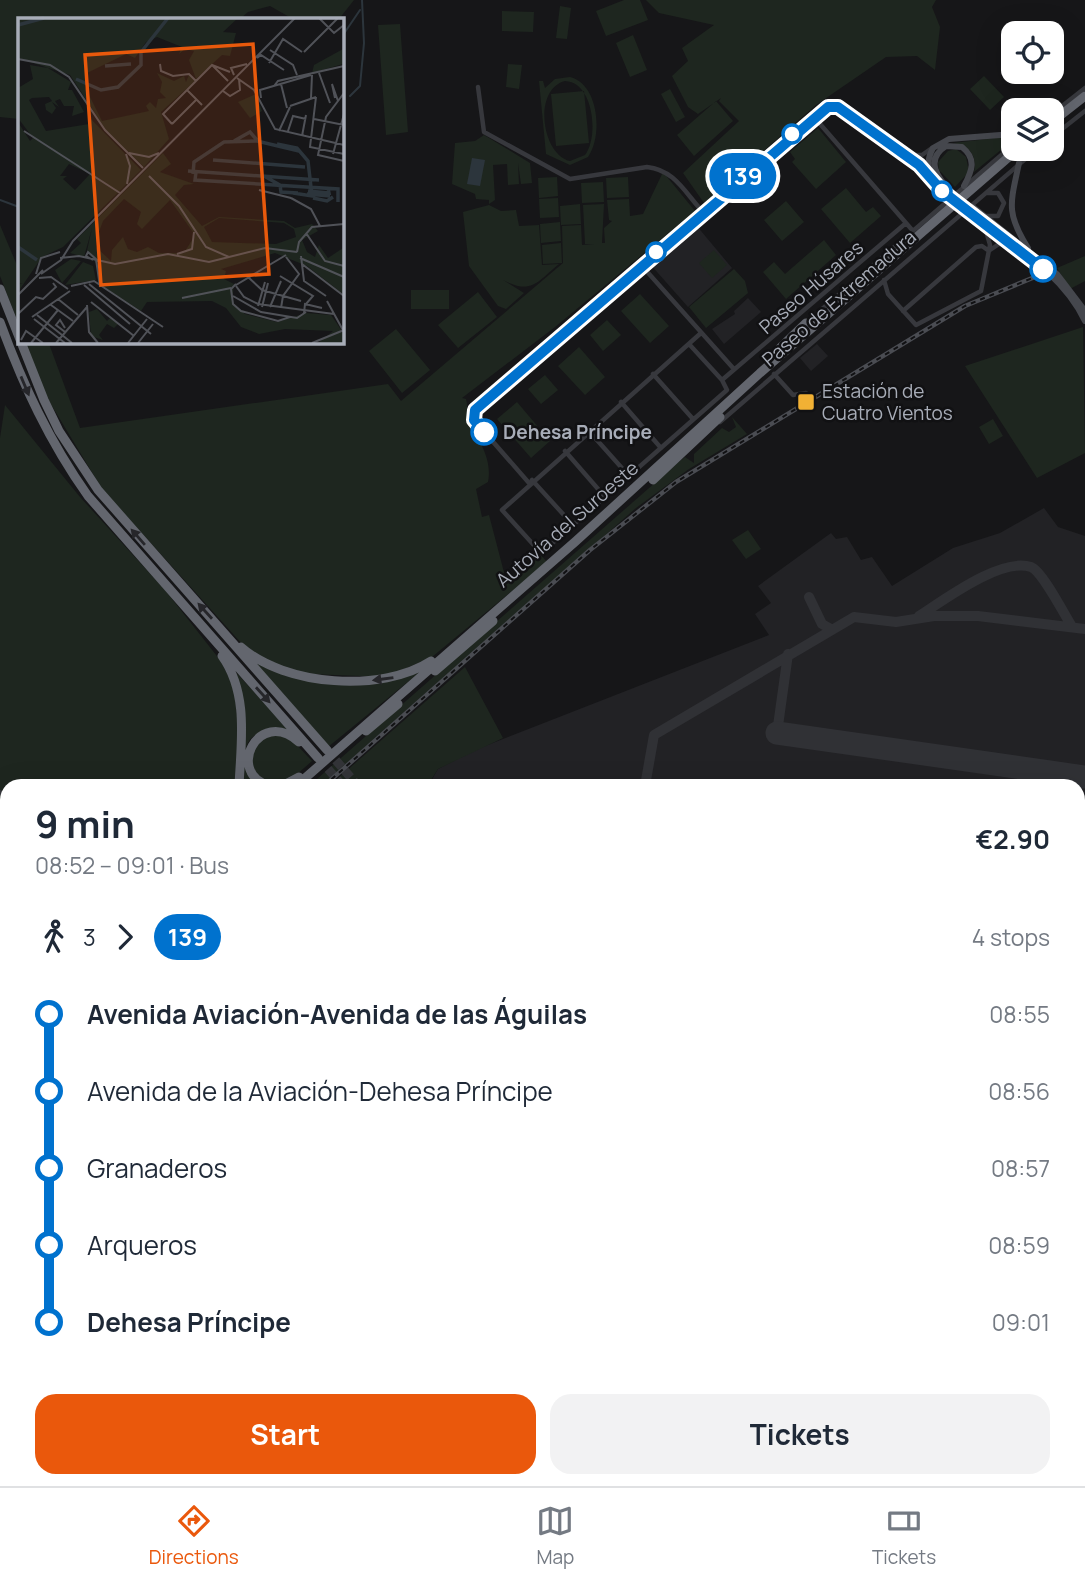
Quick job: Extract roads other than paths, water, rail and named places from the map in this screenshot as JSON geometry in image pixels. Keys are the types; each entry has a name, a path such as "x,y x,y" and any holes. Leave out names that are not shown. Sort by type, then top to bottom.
{"highway":[{"path":"1064,113 1085,96"},
{"path":"1064,120 1085,103"},
{"name":"Autovía del Suroeste","path":"304,779 445,653 586,533 726,403 1004,161"},
{"name":"Autovía del Suroeste","path":"313,779 679,456 746,393 1012,161"},
{"path":"0,289 18,337"},
{"path":"0,322 33,405 65,463 88,496 318,758 285,733 274,731 262,735 250,751 248,762 258,779"},
{"path":"726,403 806,323"},
{"path":"20,343 34,380 75,457 98,490 327,750"},
{"path":"185,608 227,663 237,683 242,709 239,779"},
{"path":"226,634 270,667 307,676 381,680 411,673 445,653"},
{"path":"297,779 377,714"}],"main road":[{"path":"964,186 972,164 969,152 952,145 939,152 934,162 938,177 950,194 929,173 927,163 933,148 949,139 1001,135"},
{"path":"1019,163 1010,206 1017,230 1029,250"},
{"path":"1085,311 1071,289 1029,250 1012,241 1003,238 971,209 980,213 1012,241 1057,281 1074,300 1085,321"}],"street":[{"path":"478,87 484,132 557,174 570,179 645,167 660,168 673,176 703,212"},
{"path":"1064,105 1085,88"},
{"path":"573,525 474,420 474,412 826,103 835,101 912,155 922,155 933,148"},
{"path":"813,117 828,107 838,107 929,173"},
{"path":"1064,128 1085,111"},
{"path":"813,117 913,231"},
{"name":"Paseo de Extremadura","path":"806,323 1001,155"},
{"name":"Paseo de Extremadura","path":"679,456 1022,161"},
{"path":"980,213 994,217 1003,208 998,193 985,193"},
{"name":"Paseo Húsares","path":"693,419 727,390 722,380 733,369 739,368 906,223"},
{"path":"875,288 888,294 916,326 983,288 990,249 984,223"},
{"path":"990,249 1003,238"},
{"path":"903,311 976,247 990,249 1012,241"},
{"path":"642,266 733,369"},
{"path":"884,280 888,294"},
{"path":"653,374 693,419 539,553 502,510 530,481 588,430 653,374 689,344 701,333"},
{"path":"689,344 722,380"},
{"path":"774,374 793,395 806,393"},
{"path":"621,402 661,448"},
{"path":"588,430 629,476"},
{"path":"565,451 605,497"}],"waterway":[{"path":"350,96 360,86 364,43 362,0"},
{"path":"343,35 360,10"},
{"path":"0,200 18,207"}],"tunnel":[{"path":"327,750 352,779"},
{"path":"319,759 337,779"}],"railway":[{"path":"332,779 590,550 676,482 965,306 1042,274"}],"place":[{"name":"Estación de Cuatro Vientos","path":"806,402"},
{"name":"Dehesa Príncipe","path":"484,432"}]}
